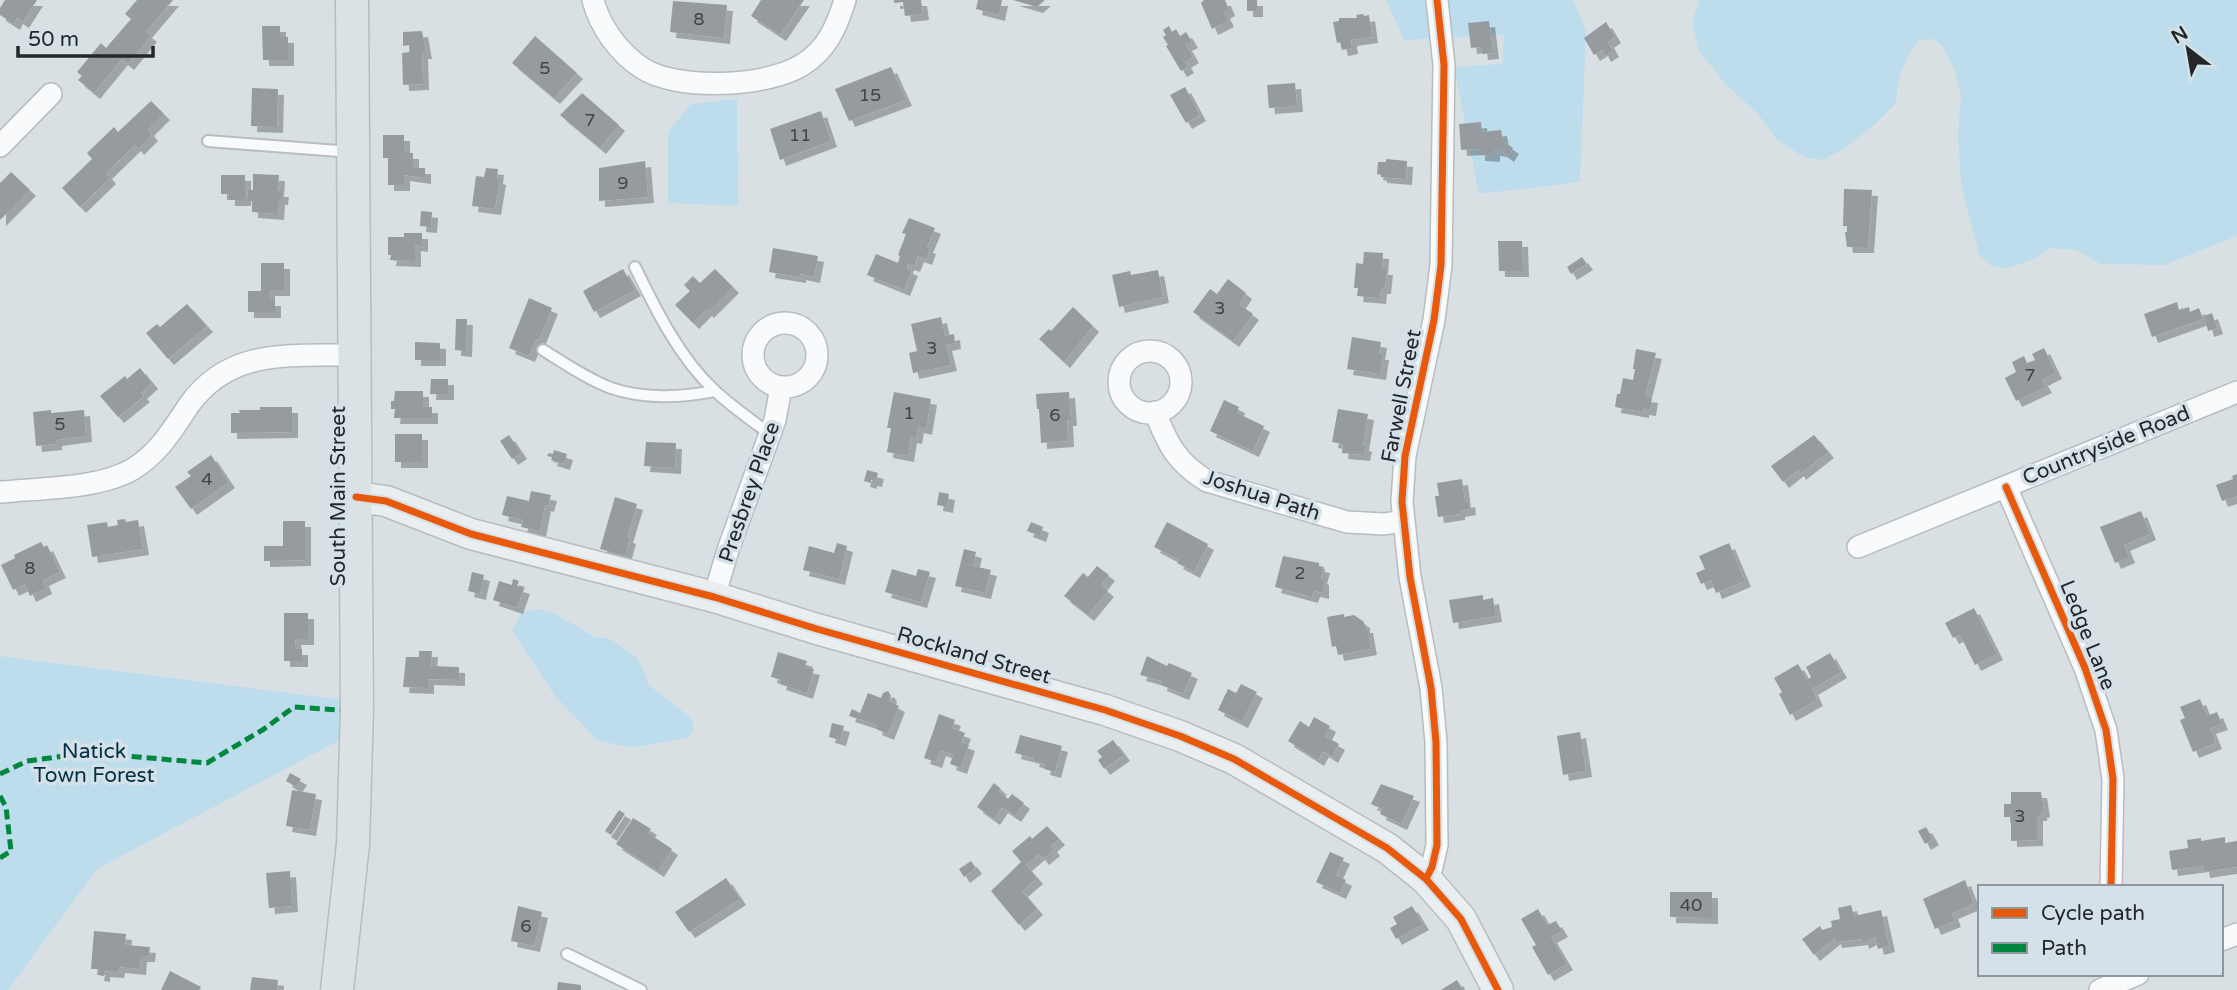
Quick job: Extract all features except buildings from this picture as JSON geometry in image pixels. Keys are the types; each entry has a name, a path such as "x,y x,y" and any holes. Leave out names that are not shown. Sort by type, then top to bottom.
{"main road":[{"name":"South Main Street","path":"337,990 353,831 357,715 352,0"}],"street":[{"path":"593,0 604,28 622,52 644,69 674,79 706,83 746,82 778,77 804,64 829,40 845,0"},
{"name":"Farwell Street","path":"1426,879 1433,867 1437,845 1436,742 1431,688 1403,521 1402,479 1434,320 1441,265 1444,65 1437,0"},
{"path":"0,146 51,94"},
{"path":"1,495 98,481 116,477 132,469 148,459 162,445 201,389 213,379 247,362 281,356 355,355"},
{"name":"Presbrey Place","path":"714,597 770,434 781,387"},
{"name":"Countryside Road","path":"1858,547 2237,391"},
{"name":"Joshua Path","path":"1155,412 1176,457 1191,471 1208,481 1347,522 1375,524 1403,521"},
{"name":"Ledge Lane","path":"2006,487 2085,668 2106,730 2113,779 2111,885"},
{"name":"Rockland Street","path":"356,497 386,501 471,534 714,597 817,629 1105,710 1210,747 1387,848 1426,879 1461,919 1498,990"},
{"path":"2109,982 2131,976"}],"lane":[{"path":"208,141 353,152"},
{"path":"635,267 666,326 714,391 770,434"},
{"path":"543,350 611,388 676,397 714,391"},
{"path":"567,954 640,990"}],"green space":[{"path":"1386,0 1573,0 1586,31 1580,182 1479,194 1454,67 1502,64 1504,35 1404,40"},
{"path":"1699,0 2237,0 2237,236 2165,265 2101,264 2076,250 2050,248 2032,260 2005,269 1991,266 1979,254 1961,184 1958,136 1961,95 1955,71 1942,46 1933,39 1919,40 1900,75 1895,104 1872,127 1845,148 1823,160 1804,157 1776,139 1758,114 1725,84 1698,49 1692,23"},
{"path":"737,99 738,206 668,203 668,132 691,104"},
{"path":"539,609 554,613 595,637 611,639 638,659 649,685 691,718 694,729 687,738 631,748 597,740 555,696 512,631 522,612"},
{"name":"Natick Town Forest","path":"0,656 343,700 340,740 97,869 8,990 0,990"}],"marked path":[{"path":"0,774 27,761 65,756 127,756 207,763 264,729 294,707 340,710"},
{"path":"0,796 6,807 11,851 0,858"}],"cycle path":[{"path":"1426,879 1437,845 1436,742 1431,688 1410,577 1402,502 1405,456 1434,320 1441,265 1444,65 1437,0"},
{"path":"2006,487 2085,668 2106,730 2113,779 2111,885"},
{"path":"356,497 386,501 471,534 714,597 817,629 1105,710 1180,736 1234,759 1387,848 1426,879 1461,919 1498,990"}]}
